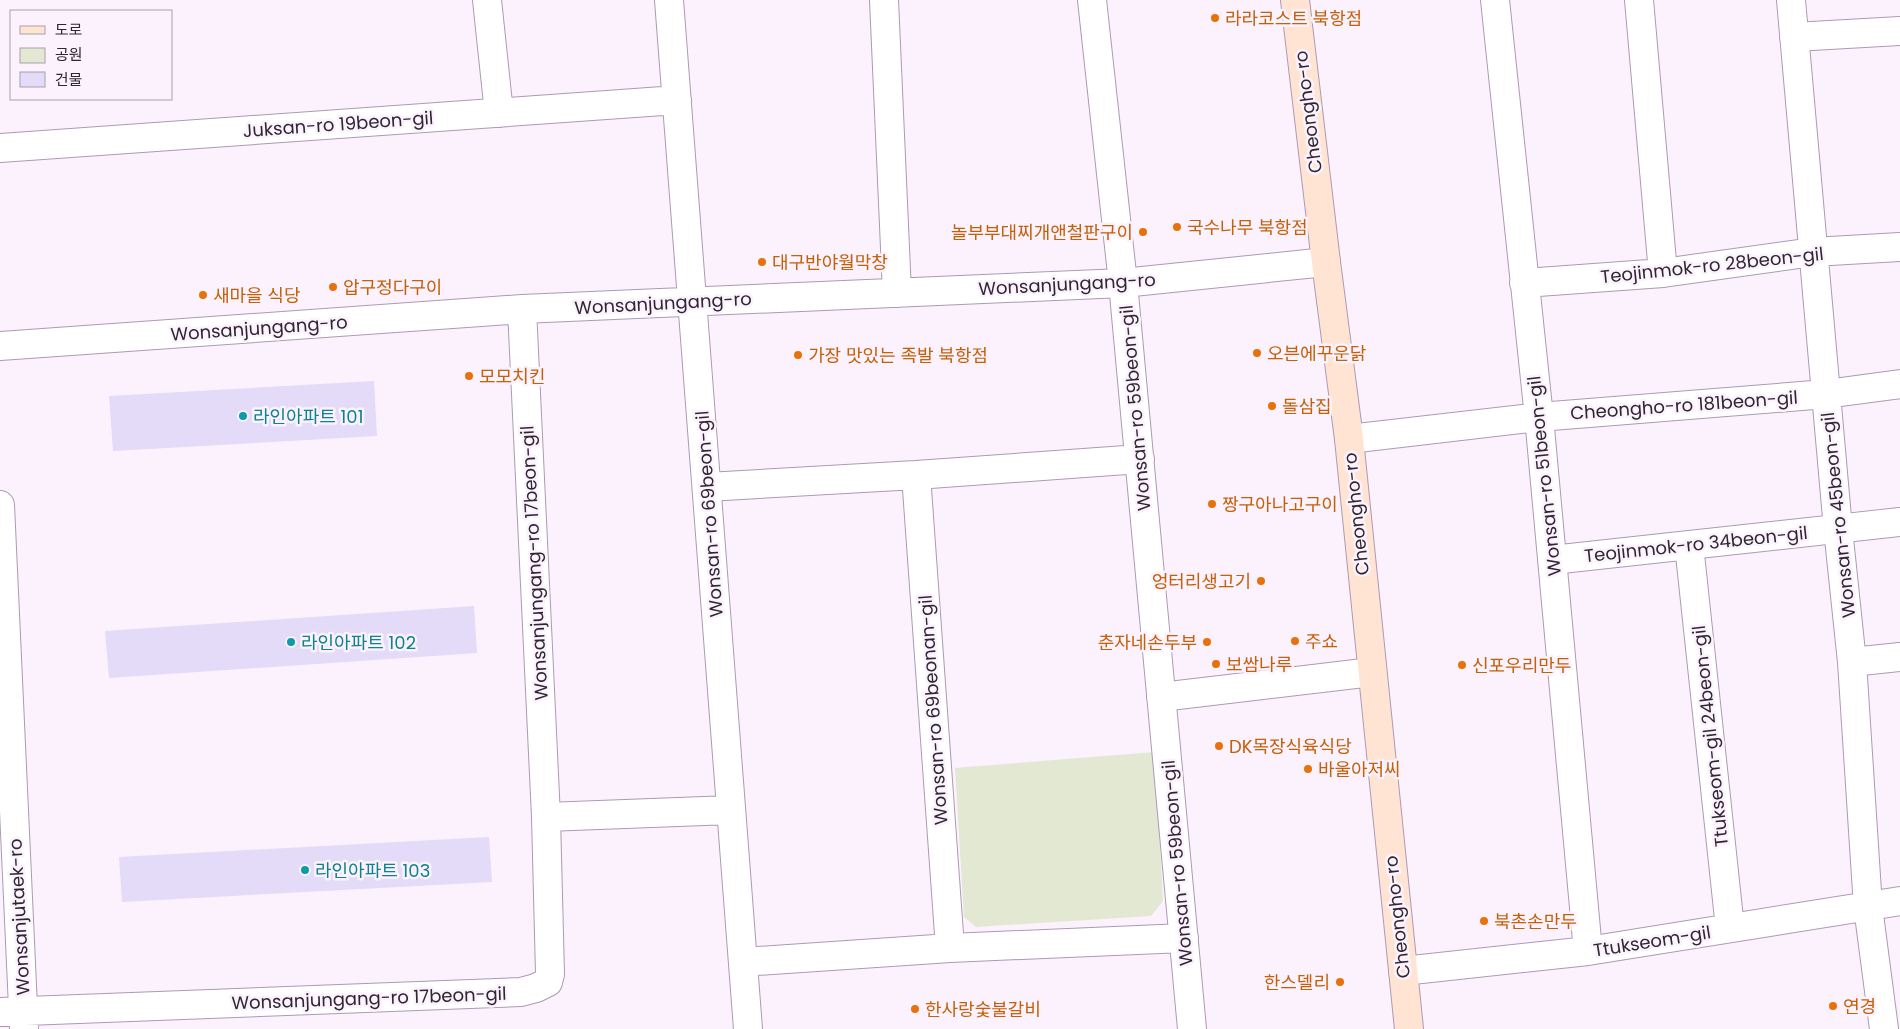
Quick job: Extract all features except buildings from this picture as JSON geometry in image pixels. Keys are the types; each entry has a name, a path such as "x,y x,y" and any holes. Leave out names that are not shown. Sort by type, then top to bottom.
{"street":[{"path":"487,0 499,113"},
{"name":"Wonsan-ro 69beon-gil","path":"669,0 748,1029"},
{"path":"884,0 897,293"},
{"name":"Wonsan-ro 59beon-gil","path":"1092,0 1123,283 1192,1029"},
{"name":"Cheongho-ro","path":"1295,0 1349,439 1409,1029"},
{"name":"Wonsan-ro 51beon-gil","path":"1495,0 1552,560 1588,952"},
{"path":"1639,0 1663,273"},
{"name":"Wonsan-ro 45beon-gil","path":"1791,0 1838,529 1852,662 1868,907 1884,1029"},
{"path":"1794,36 1900,31"},
{"name":"Juksan-ro 19beon-gil","path":"0,148 677,100"},
{"name":"Teojinmok-ro 28beon-gil","path":"1524,283 1663,273 1813,252 1900,247"},
{"name":"Wonsanjungang-ro","path":"0,346 522,309 1123,283 1326,262"},
{"name":"Wonsanjungang-ro 17beon-gil","path":"16,1017 521,992 548,982 550,974 546,817 522,309"},
{"name":"Cheongho-ro 181beon-gil","path":"1349,439 1538,417 1826,394 1900,384"},
{"path":"707,487 916,475 1140,459"},
{"name":"Wonsan-ro 69beonan-gil","path":"916,475 950,948"},
{"name":"Wonsanjutaek-ro","path":"0,505 7,827 16,1017"},
{"name":"Teojinmok-ro 34beon-gil","path":"1552,560 1900,522"},
{"name":"Ttukseom-gil 24beon-gil","path":"1689,545 1730,928"},
{"path":"1852,662 1900,657"},
{"path":"1161,697 1372,672"},
{"path":"546,817 731,810"},
{"name":"Ttukseom-gil","path":"1403,971 1588,952 1900,902"},
{"path":"743,962 950,948 1184,938"}],"green space":[{"path":"1155,752 1163,901 1151,916 976,927 964,917 955,768"}],"place":[{"name":"라라코스트 북항점","path":"1215,18"},
{"name":"국수나무 북항점","path":"1177,227"},
{"name":"놀부부대찌개앤철판구이","path":"1143,232"},
{"name":"대구반야월막창","path":"762,262"},
{"name":"압구정다구이","path":"333,287"},
{"name":"새마을 식당","path":"203,295"},
{"name":"오븐에꾸운닭","path":"1257,353"},
{"name":"가장 맛있는 족발 북항점","path":"798,355"},
{"name":"모모치킨","path":"469,376"},
{"name":"돌삼집","path":"1272,406"},
{"name":"라인아파트 101","path":"243,416"},
{"name":"짱구아나고구이","path":"1212,504"},
{"name":"엉터리생고기","path":"1261,581"},
{"name":"주쇼","path":"1295,641"},
{"name":"라인아파트 102","path":"291,642"},
{"name":"춘자네손두부","path":"1207,642"},
{"name":"보쌈나루","path":"1216,664"},
{"name":"신포우리만두","path":"1462,665"},
{"name":"DK목장식육식당","path":"1219,746"},
{"name":"바울아저씨","path":"1308,769"},
{"name":"라인아파트 103","path":"305,870"},
{"name":"북촌손만두","path":"1484,921"},
{"name":"한스델리","path":"1340,982"},
{"name":"연경","path":"1833,1006"},
{"name":"한사랑숯불갈비","path":"915,1009"}]}
